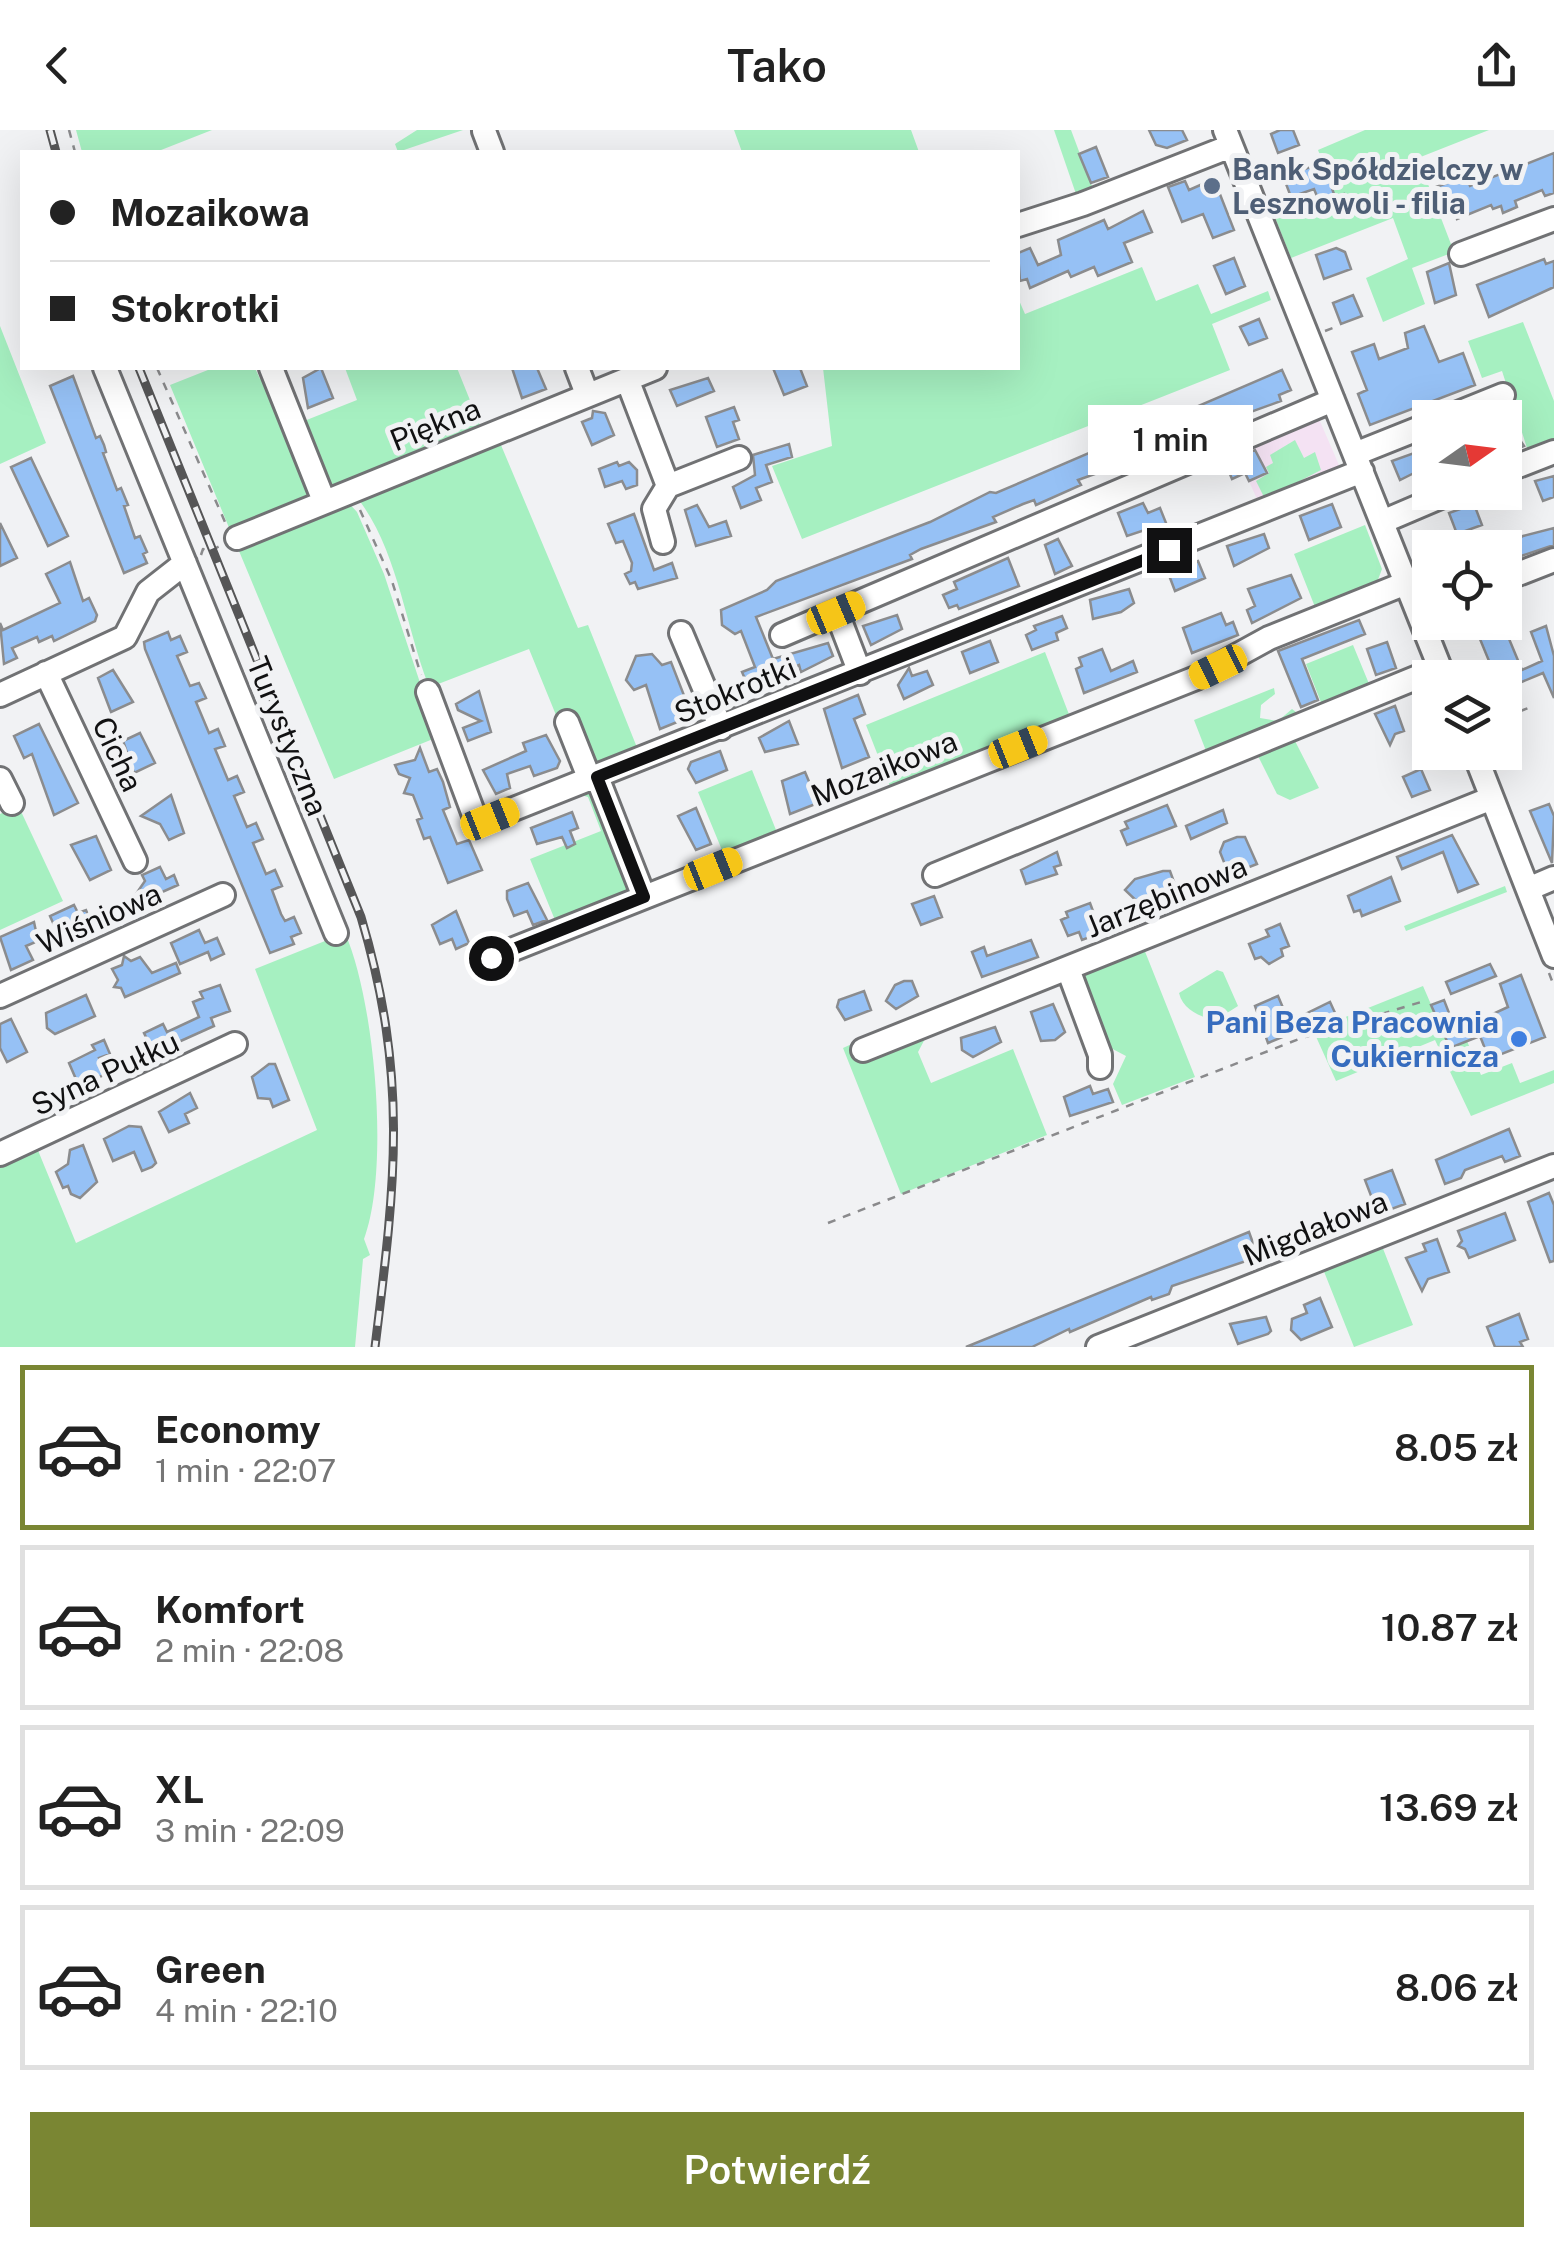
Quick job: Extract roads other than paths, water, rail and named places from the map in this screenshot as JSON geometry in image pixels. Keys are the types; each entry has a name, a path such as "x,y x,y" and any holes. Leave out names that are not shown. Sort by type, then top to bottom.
{"street":[{"path":"1020,224 1083,204 1227,134 1412,592"},
{"path":"1461,254 1554,219"},
{"name":"Turystyczna","path":"106,370 193,559 336,933"},
{"path":"272,370 324,501"},
{"path":"578,370 587,394"},
{"name":"Piękna","path":"237,538 650,370"},
{"path":"627,379 656,495 663,542"},
{"path":"1491,400 1503,395"},
{"path":"782,635 1333,400"},
{"name":"Stokrotki","path":"428,692 480,819 860,673 1359,462 1412,434"},
{"path":"1522,464 1554,452"},
{"path":"656,495 739,458"},
{"path":"1382,522 1412,509"},
{"path":"0,695 125,636 148,592 193,559"},
{"path":"1522,572 1554,560"},
{"name":"Mozaikowa","path":"491,958 1196,678 1270,638 1406,583"},
{"path":"836,613 860,673"},
{"path":"682,632 721,728"},
{"name":"Cicha","path":"46,673 135,862"},
{"path":"935,875 1412,685"},
{"path":"568,722 644,897"},
{"path":"1481,770 1554,956"},
{"path":"0,779 12,803"},
{"name":"Jarzębinowa","path":"863,1050 1492,798"},
{"path":"1528,888 1554,878"},
{"name":"Wiśniowa","path":"0,996 224,895"},
{"path":"1068,968 1100,1054 1100,1068"},
{"name":"Syna Pułku","path":"0,1154 234,1044"},
{"name":"Migdałowa","path":"1098,1347 1554,1166"}],"railway":[{"path":"50,130 55,150"},
{"path":"140,370 361,917 376,975 392,1081 393,1132 388,1234 375,1347"}],"place":[{"name":"Bank Spółdzielczy w Lesznowoli - filia","path":"1212,186"},
{"name":"Pani Beza Pracownia Cukiernicza","path":"1519,1039"}]}
